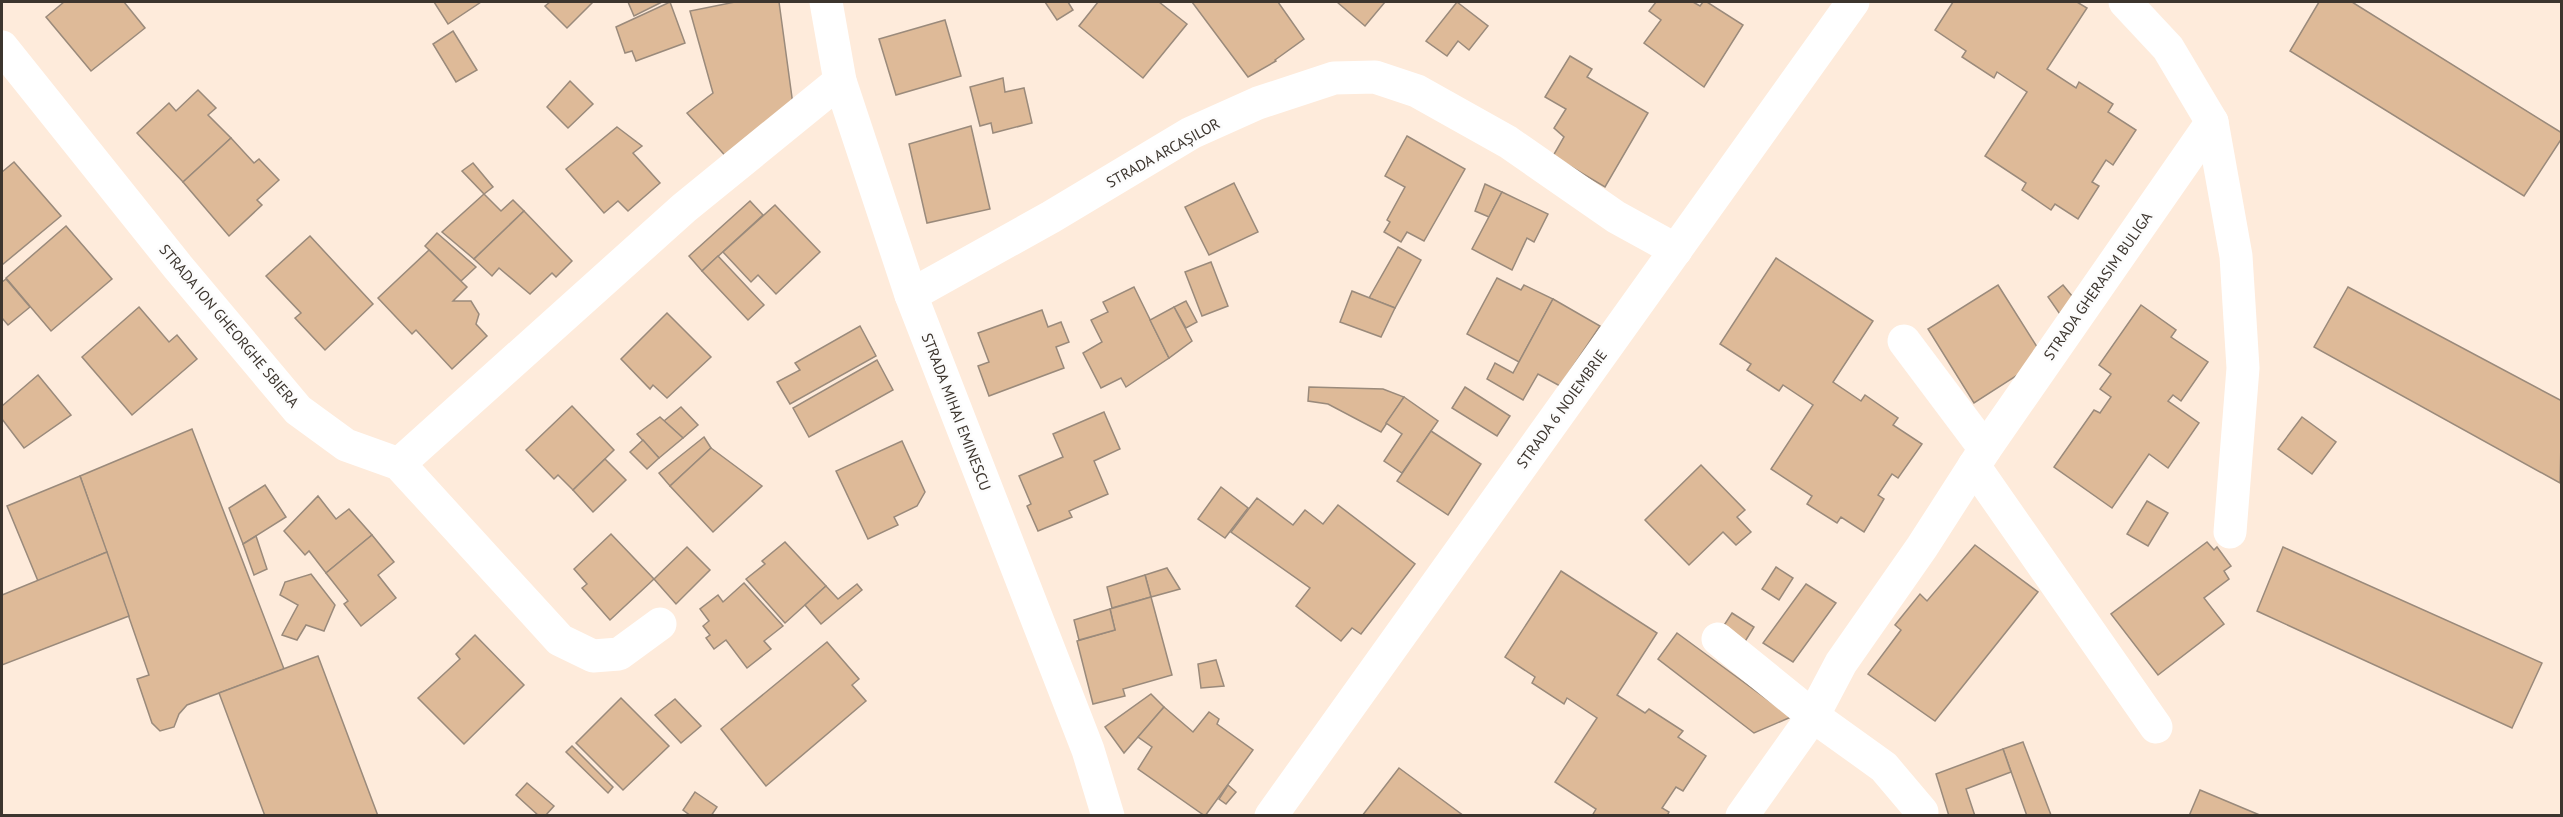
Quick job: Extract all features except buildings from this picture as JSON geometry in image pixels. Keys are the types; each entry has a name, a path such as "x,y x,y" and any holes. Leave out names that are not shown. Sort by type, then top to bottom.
{"street":[{"name":"STRADA MIHAI EMINESCU","path":"826,2 840,81 911,295 1088,750 1108,816"},
{"name":"STRADA 6 NOIEMBRIE","path":"1271,816 1853,2"},
{"path":"2125,2 2168,48 2212,122 2236,256 2243,368 2230,532"},
{"name":"STRADA ION GHEORGHE SBIERA","path":"2,47 185,276 298,410 346,445 399,464 560,640 593,656 619,654 660,624"},
{"name":"STRADA ARCAȘILOR","path":"911,295 1051,217 1191,133 1258,103 1334,78 1375,77 1416,91 1508,142 1616,217 1676,250"},
{"path":"399,464 684,208 840,81"},
{"name":"STRADA GHERASIM BULIGA","path":"1742,816 1813,716 1841,663 1922,546 1979,458 2212,122"},
{"path":"1905,340 1979,458 2156,727"},
{"path":"1718,639 1813,716 1884,767 1922,812"}]}
